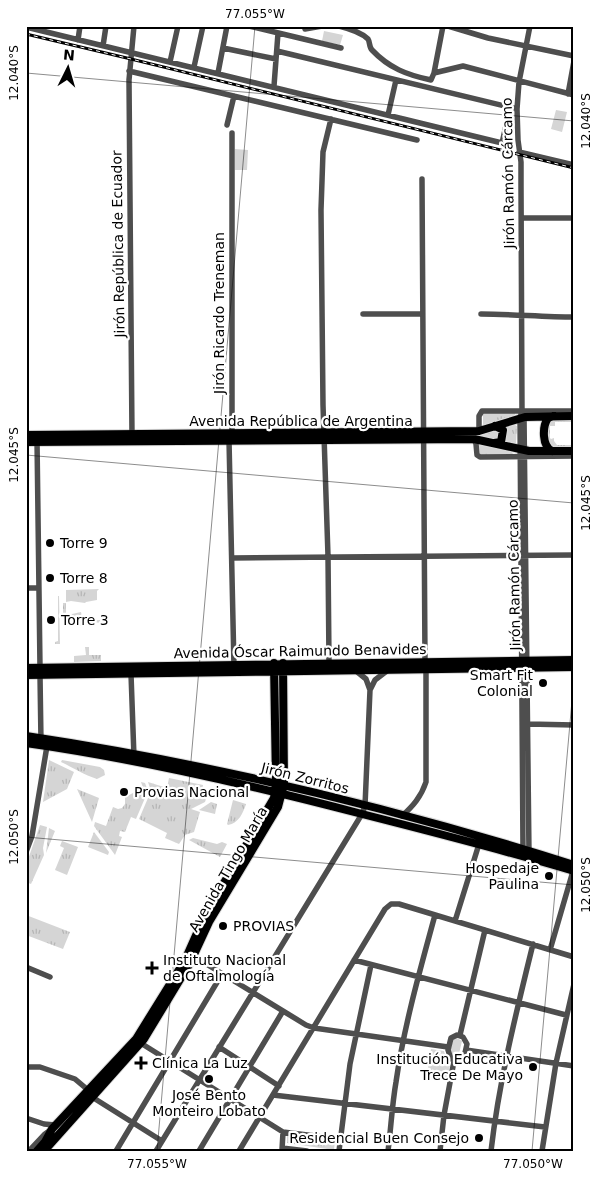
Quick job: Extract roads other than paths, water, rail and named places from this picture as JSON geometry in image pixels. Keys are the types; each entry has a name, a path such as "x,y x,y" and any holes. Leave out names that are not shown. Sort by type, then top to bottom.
{"main road":[{"name":"Avenida República de Argentina","path":"26,435 37,438 132,438 422,435 479,431 522,415 574,416"},
{"path":"553,452 546,445 545,425 548,418 554,416"},
{"path":"494,443 501,442 503,438 502,430 495,426"},
{"name":"Avenida República de Argentina","path":"422,435 474,439 494,443 522,453 574,451"},
{"name":"Avenida República de Argentina","path":"26,442 37,438"},
{"name":"Avenida Óscar Raimundo Benavides","path":"283,667 329,662 425,665 524,664 574,660"},
{"name":"Avenida Óscar Raimundo Benavides","path":"524,664 574,667"},
{"name":"Avenida Óscar Raimundo Benavides","path":"26,675 40,671 274,667 354,670 425,665"},
{"name":"Avenida Tingo María","path":"274,667 280,788"},
{"name":"Avenida Tingo María","path":"37,1151 53,1130 90,1094 138,1041 191,955 205,914 280,788 283,667"},
{"name":"Avenida Óscar Raimundo Benavides","path":"26,668 40,671 131,674 234,668"},
{"name":"Jirón Zorritos","path":"26,736 43,743"},
{"name":"Jirón Zorritos","path":"26,743 43,743 134,757 280,788 364,810 479,844 526,854"},
{"name":"Jirón Zorritos","path":"364,810 402,816 573,869"},
{"name":"Avenida Tingo María","path":"44,1151 53,1130"}],"street":[{"path":"54,34 55,26"},
{"path":"78,40 80,26"},
{"path":"103,46 106,26"},
{"name":"Jirón República de Ecuador","path":"132,438 129,70 134,26"},
{"path":"170,62 178,26"},
{"path":"194,68 203,26"},
{"path":"218,73 228,26"},
{"path":"248,26 341,48"},
{"path":"305,30 322,26"},
{"path":"339,26 350,28 368,39 372,50 400,72 430,80 434,73 443,26"},
{"path":"448,26 488,38 574,56"},
{"name":"Jirón Ramón Cárcamo","path":"526,854 522,218 521,162 517,109 519,82 530,26"},
{"path":"29,27 502,143 510,108"},
{"path":"274,86 278,33"},
{"path":"223,48 276,59"},
{"path":"276,51 517,109"},
{"path":"434,73 463,66 571,95 574,61"},
{"path":"129,70 417,140"},
{"path":"388,115 396,80"},
{"path":"227,125 234,96"},
{"path":"329,662 322,283 323,152 331,119"},
{"name":"Jirón Ricardo Treneman","path":"232,133 231,437 234,668"},
{"path":"519,152 574,165"},
{"path":"402,816 417,802 426,782 422,435 422,179"},
{"path":"522,218 574,218"},
{"path":"363,314 422,314"},
{"path":"481,314 574,317"},
{"path":"479,431 479,416 482,411 522,415"},
{"name":"Avenida República de Argentina","path":"522,415 574,412"},
{"path":"26,852 32,836 43,743 40,671 37,438"},
{"path":"474,439 478,456 522,453"},
{"name":"Avenida República de Argentina","path":"522,453 574,456"},
{"path":"232,558 574,555"},
{"path":"26,588 39,588"},
{"name":"Jirón Ramón Cárcamo","path":"524,664 528,724 526,802"},
{"path":"370,690 375,680 388,669"},
{"path":"156,1151 364,810 370,690 366,679 354,670"},
{"path":"131,674 134,757"},
{"path":"528,724 574,725"},
{"path":"455,921 479,844"},
{"path":"550,950 573,869"},
{"path":"240,1151 385,909 391,904 399,904 574,957"},
{"path":"388,1151 392,1109 404,1041 418,977 435,915"},
{"path":"460,1035 485,930"},
{"path":"491,1151 494,1121 506,1056 533,944"},
{"path":"191,955 314,1028 448,1047"},
{"path":"354,960 566,1015"},
{"path":"339,1151 344,1103 355,1034 371,964"},
{"path":"26,966 50,976"},
{"path":"116,1151 222,974"},
{"path":"542,1151 556,1064 574,984"},
{"path":"199,1151 283,1011"},
{"path":"454,1061 449,1057 448,1047 452,1038 460,1035"},
{"path":"454,1061 463,1059 466,1050 466,1040 460,1035"},
{"path":"138,1041 283,1132 340,1139"},
{"path":"219,1047 279,1086"},
{"path":"466,1050 574,1066"},
{"path":"440,1151 444,1115 454,1061"},
{"path":"26,1067 40,1067 75,1079 90,1094 162,1141"},
{"path":"273,1095 545,1127"},
{"path":"26,1118 53,1130"},
{"path":"38,1122 44,1129 53,1130"},
{"name":"Avenida Tingo María","path":"29,1151 53,1130"},
{"name":"Avenida Tingo María","path":"50,1151 53,1130"},
{"path":"283,1132 282,1149 307,1151"}],"railway":[{"path":"26,34 574,168"}],"place":[{"name":"Torre 9","path":"50,543"},
{"name":"Torre 8","path":"50,578"},
{"name":"Torre 3","path":"51,620"},
{"name":"Smart Fit Colonial","path":"543,683"},
{"name":"Provias Nacional","path":"124,792"},
{"name":"Hospedaje Paulina","path":"549,876"},
{"name":"PROVIAS","path":"223,926"},
{"name":"Instituto Nacional de Oftalmología","path":"152,968"},
{"name":"Clínica La Luz","path":"141,1063"},
{"name":"Institución Educativa Trece De Mayo","path":"533,1067"},
{"name":"José Bento Monteiro Lobato","path":"209,1079"},
{"name":"Residencial Buen Consejo","path":"479,1138"}]}
